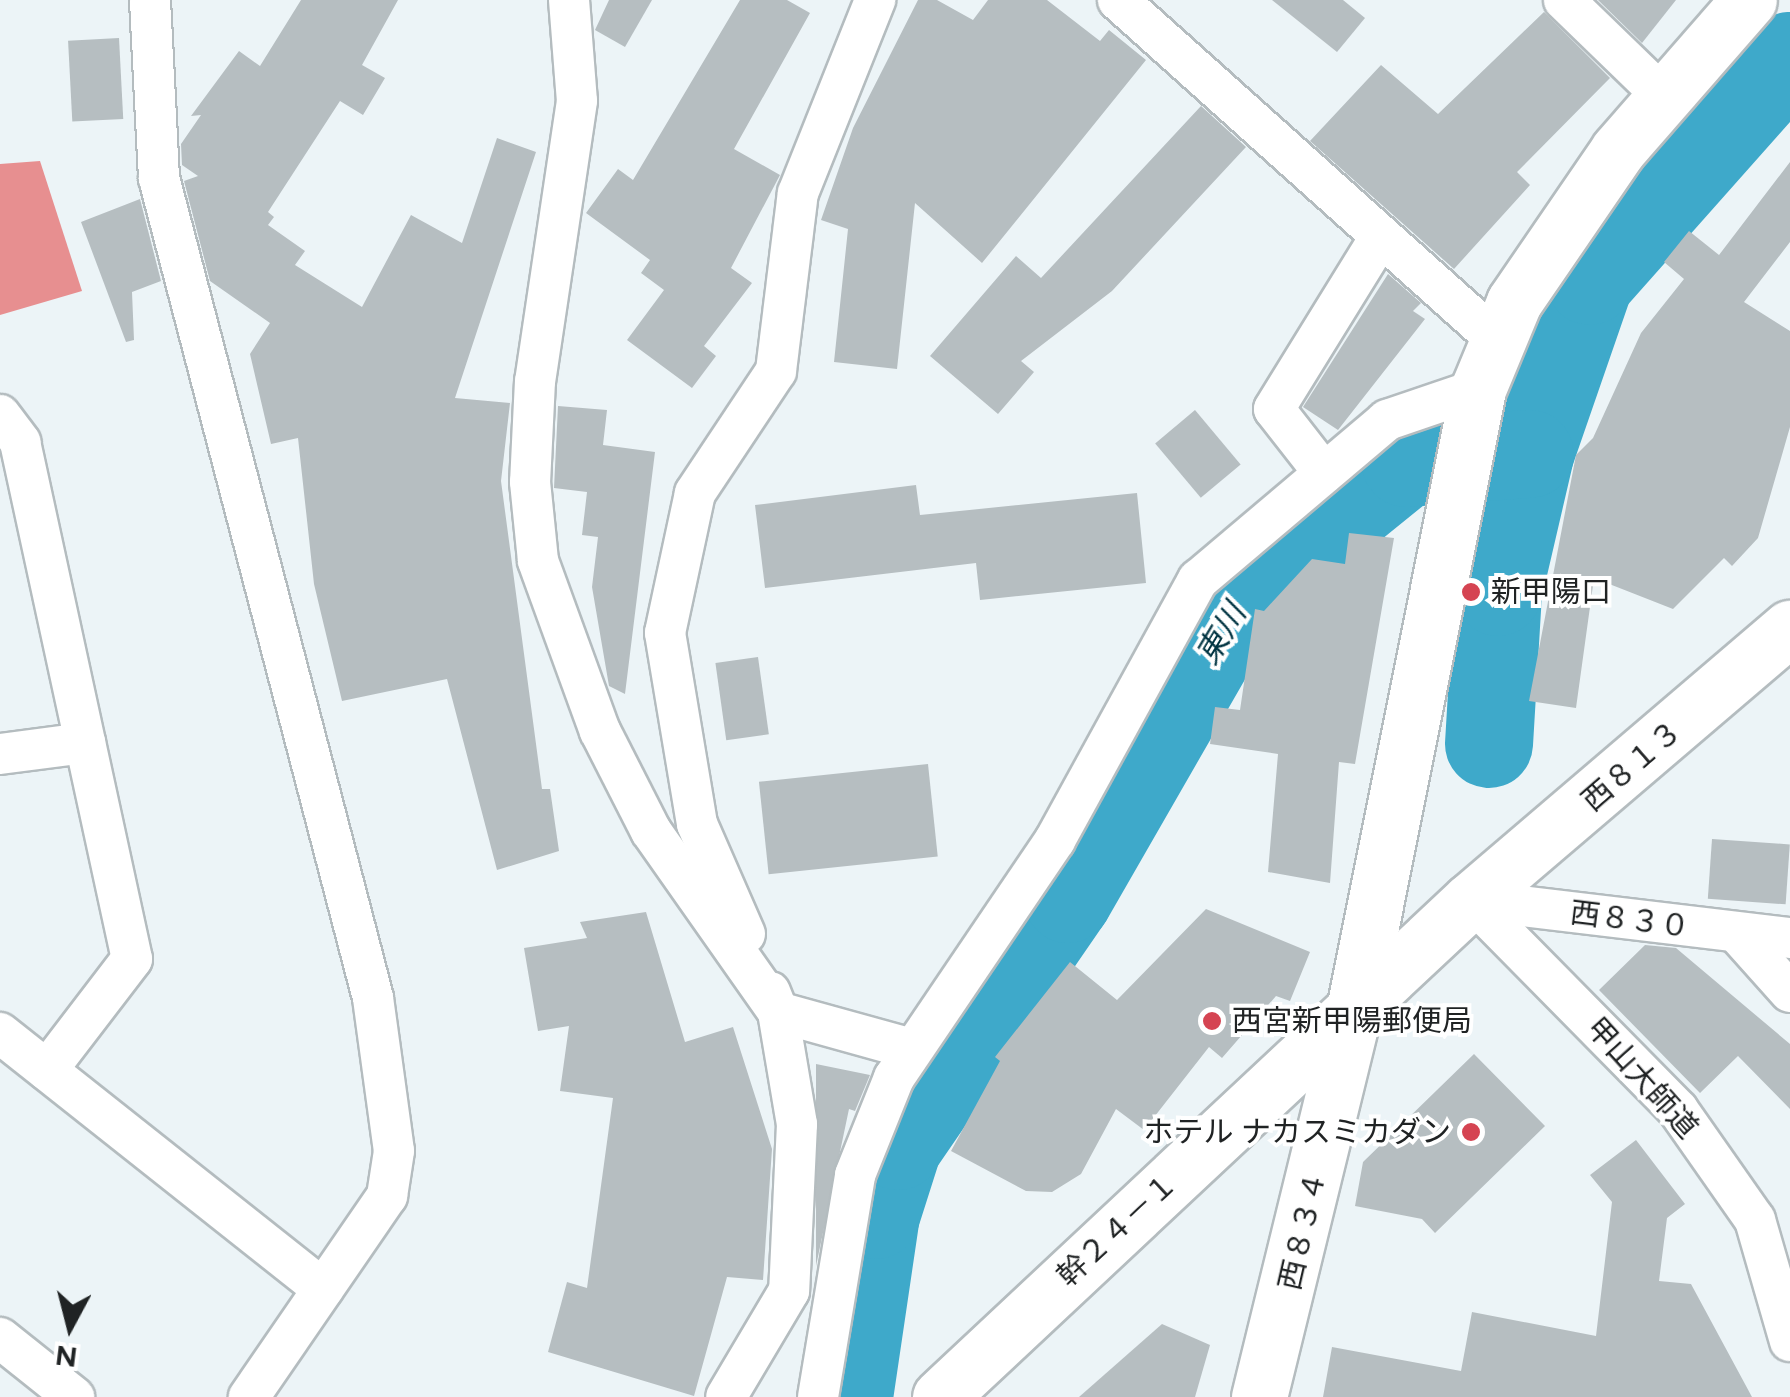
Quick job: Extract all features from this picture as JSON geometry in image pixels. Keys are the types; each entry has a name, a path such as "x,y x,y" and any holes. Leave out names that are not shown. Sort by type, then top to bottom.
{"street":[{"path":"150,0 160,178 373,998 394,1151 387,1196 249,1397"},
{"path":"569,0 577,101 535,381 530,482 538,561 600,732 651,831 778,1012 911,1049"},
{"path":"726,1397 789,1291 797,1124 778,1012 697,824 665,634 695,492 776,371 798,192 875,0"},
{"path":"1118,0 1381,236 1474,409"},
{"path":"1564,0 1664,97"},
{"path":"1474,409 1607,166 1749,0"},
{"path":"1324,474 1274,408 1381,236"},
{"path":"818,1397 829,1297 856,1175 911,1049 1055,840 1198,580 1387,420 1474,409"},
{"name":"西８３４","path":"1259,1397 1355,1004 1474,409"},
{"path":"0,415 20,442 132,959 47,1070"},
{"name":"西８１３","path":"1470,900 1790,628"},
{"path":"0,754 85,743"},
{"name":"幹２４－１","path":"940,1397 1470,900"},
{"name":"西８３０","path":"1470,900 1790,938"},
{"name":"甲山大師道","path":"1470,900 1678,1110 1754,1220 1790,1341"},
{"path":"1738,934 1790,992"},
{"path":"0,1032 323,1289"},
{"path":"789,1291 829,1297"},
{"path":"0,1338 74,1397"}],"shaded area":[{"path":"40,161 82,291 0,315 0,164"}],"building":[{"path":"301,0 398,0 362,65 385,78 363,115 340,101 268,212 274,217 268,225 305,251 295,265 362,307 411,215 462,243 497,138 536,152 455,398 510,403 501,481 542,789 550,789 559,851 497,870 447,679 342,701 314,584 298,438 271,444 250,354 270,323 210,281 184,181 198,176 182,165 181,144 201,115 191,116 239,51 260,66"},
{"path":"609,0 652,0 625,47 595,30"},
{"path":"740,0 787,0 810,13 734,149 780,175 731,268 752,283 704,346 716,356 692,388 627,340 664,290 641,273 650,260 586,213 618,169 633,180"},
{"path":"918,0 937,0 973,20 988,0 1047,0 1100,41 1109,30 1146,60 982,263 915,203 897,369 834,362 848,229 821,220 853,128"},
{"path":"1272,0 1343,0 1365,18 1337,52"},
{"path":"1598,0 1676,0 1642,43"},
{"path":"1544,12 1610,78 1517,172 1530,185 1454,269 1310,141 1381,65 1438,114"},
{"path":"119,38 123,119 72,122 68,41"},
{"path":"1201,106 1246,147 1112,291 1021,361 1034,372 998,414 930,356 1016,256 1041,278"},
{"path":"1790,162 1790,242 1744,302 1790,331 1790,427 1758,538 1732,566 1724,558 1673,609 1594,578 1576,708 1529,701 1576,455 1593,438 1641,333 1684,279 1664,262 1689,231 1719,255"},
{"path":"140,199 161,281 132,292 134,340 126,342 81,222"},
{"path":"1388,274 1421,303 1413,311 1425,319 1338,430 1303,407"},
{"path":"558,406 607,410 603,445 655,452 625,694 609,686 592,587 598,537 582,535 587,492 554,488"},
{"path":"1195,410 1241,464 1201,498 1155,443"},
{"path":"916,485 920,515 1137,493 1146,583 980,600 976,563 765,588 755,505"},
{"path":"1349,533 1394,538 1355,764 1339,762 1330,883 1268,872 1278,754 1210,744 1215,707 1240,710 1255,609 1264,611 1312,559 1345,564"},
{"path":"758,657 769,734 726,740 715,663"},
{"path":"928,764 938,856 769,874 759,782"},
{"path":"1712,839 1790,844 1786,904 1708,899"},
{"path":"1206,909 1310,952 1290,1001 1276,996 1222,1058 1209,1047 1144,1130 1116,1109 1081,1174 1052,1192 1026,1191 951,1151 1000,1061 995,1057 1070,962 1117,1000"},
{"path":"646,912 685,1042 733,1027 772,1149 763,1280 727,1277 694,1396 548,1352 567,1282 587,1288 613,1098 560,1091 569,1026 538,1031 524,948 587,938 580,922"},
{"path":"1645,945 1676,948 1790,1044 1790,1109 1738,1056 1700,1093 1599,990"},
{"name":"ホテル ナカスミカダン","path":"1474,1054 1545,1126 1435,1233 1422,1219 1355,1206 1363,1162"},
{"path":"816,1064 870,1075 855,1111 849,1109 816,1266"},
{"path":"1636,1140 1685,1204 1667,1218 1659,1281 1691,1284 1752,1397 1323,1397 1332,1347 1461,1371 1472,1312 1596,1336 1612,1202 1590,1175"},
{"path":"1162,1324 1210,1345 1195,1397 1079,1397"}],"waterway":[{"name":"東川","path":"1489,744 1498,592 1530,454 1590,281 1790,56"},
{"name":"東川","path":"849,1397 876,1215 898,1146 1068,899 1243,595 1406,463 1530,454"}],"place":[{"name":"新甲陽口","path":"1471,592"},
{"name":"西宮新甲陽郵便局","path":"1212,1021"},
{"name":"ホテル ナカスミカダン","path":"1471,1132"}]}
